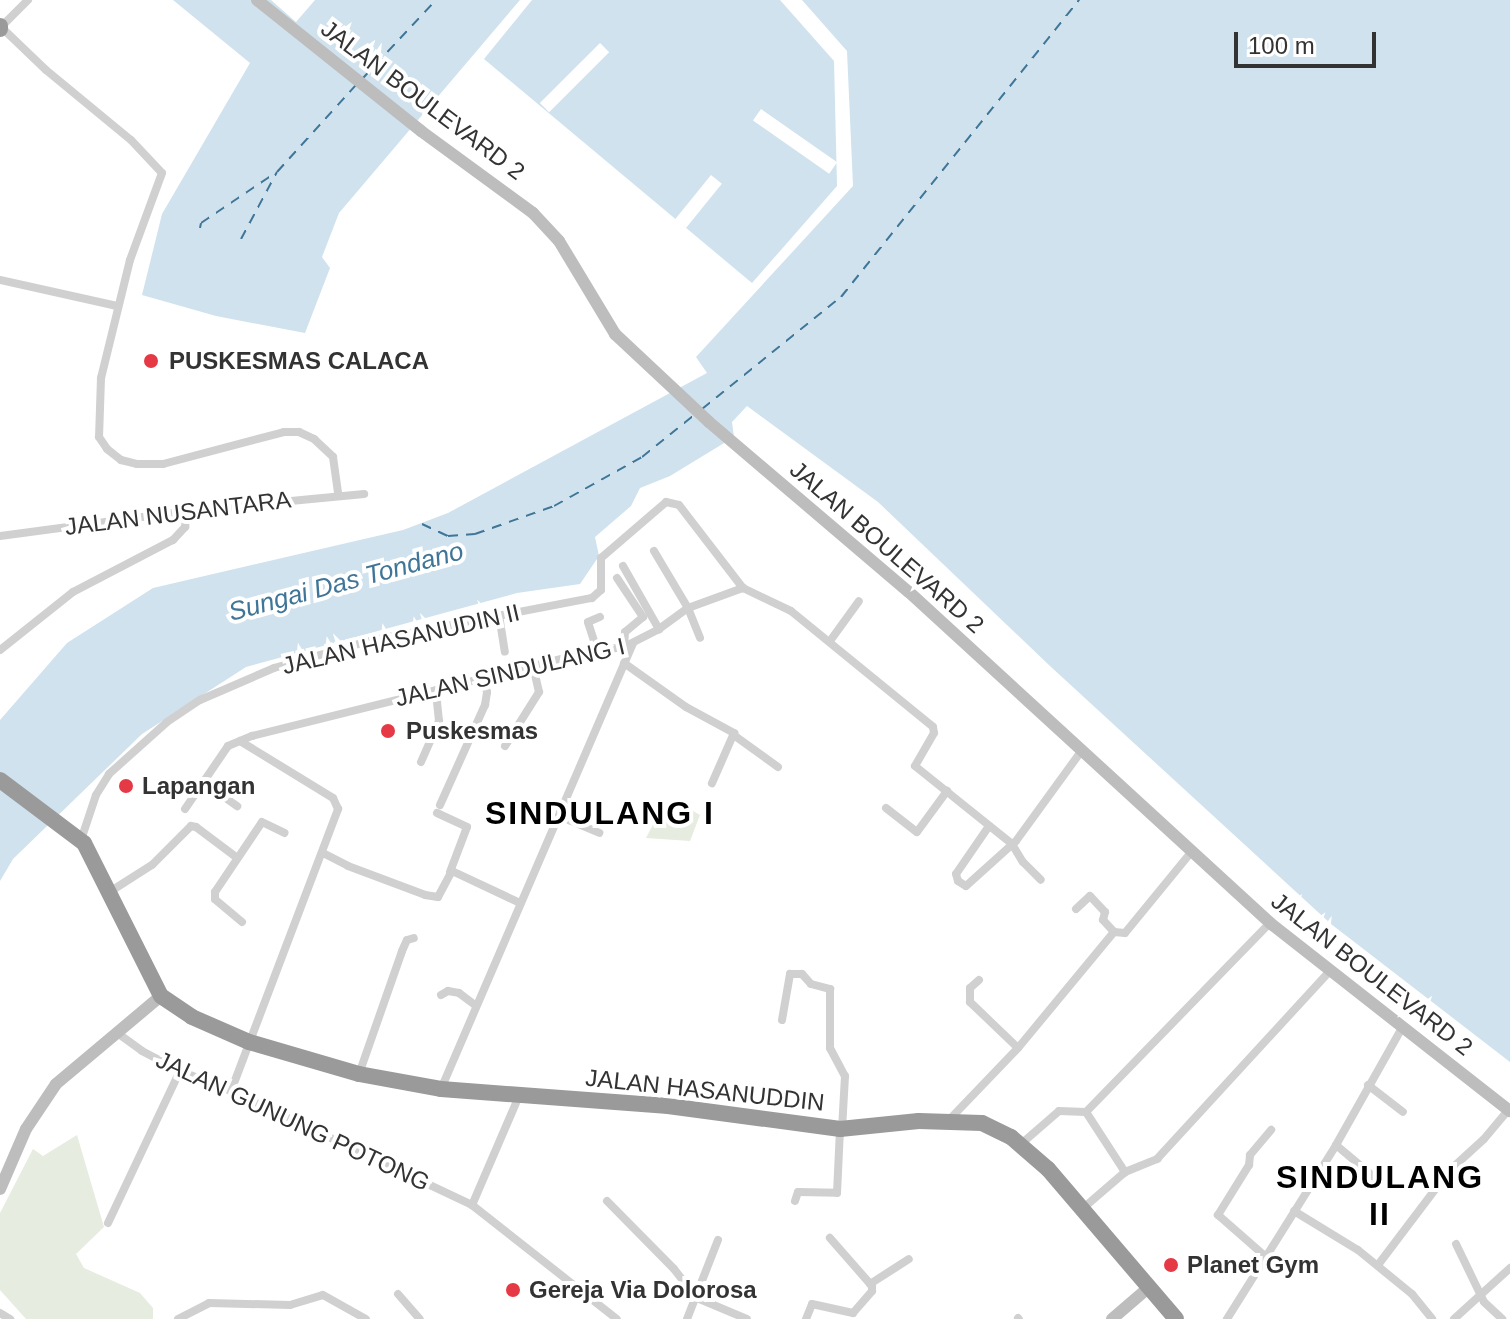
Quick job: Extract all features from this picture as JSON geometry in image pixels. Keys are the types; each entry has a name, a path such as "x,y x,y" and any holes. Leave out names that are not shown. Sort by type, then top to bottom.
{"highway":[{"path":"0,780 74,835 111,891 161,996"},
{"name":"JALAN HASANUDDIN","path":"161,996 192,1017 249,1042 359,1074 441,1089 668,1106 841,1129 949,1120 982,1123 1021,1144 1048,1169 1147,1289 1176,1319"}],"main road":[{"name":"JALAN BOULEVARD 2","path":"257,0 421,131 533,213 559,241 615,334 709,422 909,592 1270,923 1509,1110"},
{"path":"0,1189 26,1129 56,1084 161,996"},
{"path":"1112,1319 1147,1289"}],"street":[{"path":"28,0 0,27 155,162 162,178 130,260 117,306 97,411 99,437 107,449 129,462 163,464 284,432 299,432 314,439 333,457 338,494"},
{"path":"0,280 117,306"},
{"name":"JALAN NUSANTARA","path":"0,536 187,511 360,494"},
{"name":"JALAN HASANUDIN II","path":"74,835 109,774 167,722 200,700 288,663 373,640 597,595 602,586 600,561 666,502 675,501 743,588"},
{"path":"0,650 73,592 173,540 185,527 187,511"},
{"path":"654,551 688,608 700,638"},
{"path":"623,566 659,629"},
{"path":"441,1089 624,663 628,645 625,632 643,617 617,578"},
{"path":"743,588 791,611 830,641 874,682 935,728 915,763 922,774 1014,842 1041,880"},
{"name":"JALAN SINDULANG I","path":"240,741 295,723 628,645 659,629 688,608 743,588"},
{"path":"830,641 859,601"},
{"path":"499,615 505,652"},
{"path":"597,650 588,622 600,617"},
{"path":"624,663 686,707 732,731 778,767"},
{"path":"505,746 539,692 533,666"},
{"path":"323,853 399,887 437,897 467,827 438,809 485,705 487,692 483,678"},
{"path":"421,762 439,721 436,690"},
{"path":"712,783 735,736"},
{"path":"185,809 228,746 240,741 335,800 338,809 231,1091"},
{"path":"989,826 958,870 958,881 966,886 1014,842 1082,750"},
{"path":"203,782 237,806"},
{"path":"886,808 917,832 947,791"},
{"path":"560,811 569,820 599,833"},
{"path":"242,922 214,895 236,857 262,822 285,833"},
{"path":"111,891 152,865 191,826 236,857"},
{"path":"1076,909 1087,897 1091,897 1105,912 1103,920 1114,932 1125,933 1192,851"},
{"path":"450,872 520,903"},
{"path":"1021,1144 1059,1111 1086,1112 1270,923"},
{"path":"949,1120 1018,1048 1114,932"},
{"path":"359,1074 402,951 407,940 414,938"},
{"path":"1081,1210 1125,1172 1157,1159 1329,972"},
{"path":"782,1020 790,974 802,974 811,984 830,989 830,1048 845,1076 837,1193 798,1192 795,1201"},
{"path":"979,980 970,988 970,1002 1018,1048"},
{"path":"441,995 448,991 459,993 476,1006"},
{"path":"1227,1319 1336,1145 1402,1028"},
{"name":"JALAN GUNUNG POTONG","path":"116,1032 142,1051 180,1071 231,1091 472,1205 617,1319"},
{"path":"108,1223 180,1071"},
{"path":"1368,1085 1403,1112"},
{"path":"472,1205 519,1095"},
{"path":"1378,1265 1449,1171 1484,1139 1509,1110"},
{"path":"1086,1112 1125,1172"},
{"path":"1266,1257 1218,1215 1249,1165 1250,1155 1271,1130"},
{"path":"1336,1145 1375,1178"},
{"path":"607,1201 674,1269 697,1298 747,1319"},
{"path":"1294,1211 1378,1265 1412,1294 1432,1319"},
{"path":"806,1319 812,1304 853,1313 870,1293 870,1284 830,1238"},
{"path":"687,1319 718,1240"},
{"path":"1456,1244 1484,1302 1502,1319"},
{"path":"870,1284 909,1259"},
{"path":"1454,1319 1510,1268"},
{"path":"398,1294 420,1319"},
{"path":"178,1319 209,1303 290,1305 323,1295 366,1319"},
{"path":"0,1313 10,1319"}],"shaded area":[{"path":"678,802 700,815 690,841 646,838 657,817"},
{"path":"77,1135 104,1227 76,1254 84,1268 140,1293 153,1308 153,1319 26,1319 0,1290 0,1213 33,1149 43,1156"}],"water":[{"path":"173,0 271,0 296,22 315,0 520,0 339,213 322,257 330,268 305,333 216,316 142,295 162,214 250,63"},
{"path":"532,0 780,0 834,61 837,186 752,283 484,59"},
{"name":"Sungai Das Tondano","path":"802,0 1510,0 1510,1062 1331,924 1050,666 878,502 747,406 732,422 734,437 670,476 640,488 631,506 595,537 599,556 580,584 517,593 246,667 142,734 13,859 0,881 0,720 67,643 153,588 403,530 448,513 707,373 696,357 853,186 847,51"}],"pier":[{"path":"600,43 609,52 549,112 540,103"},
{"path":"761,109 837,162 829,174 753,120"},
{"path":"711,175 722,184 686,228 675,219"}],"ferry route":[{"path":"363,78 436,0"},
{"path":"702,409 841,297 1079,0"},
{"path":"241,239 277,172 356,85"},
{"path":"200,228 201,223 275,173"},
{"path":"422,524 448,536 475,534 554,506 642,457 694,415"}],"place":[{"name":"PUSKESMAS CALACA","path":"151,361"},
{"name":"Puskesmas","path":"388,731"},
{"name":"Lapangan","path":"126,786"},
{"name":"Planet Gym","path":"1171,1265"},
{"name":"Gereja Via Dolorosa","path":"513,1290"}],"district":[{"name":"SINDULANG I","path":"600,813"},
{"name":"SINDULANG II","path":"1380,1196"}]}
